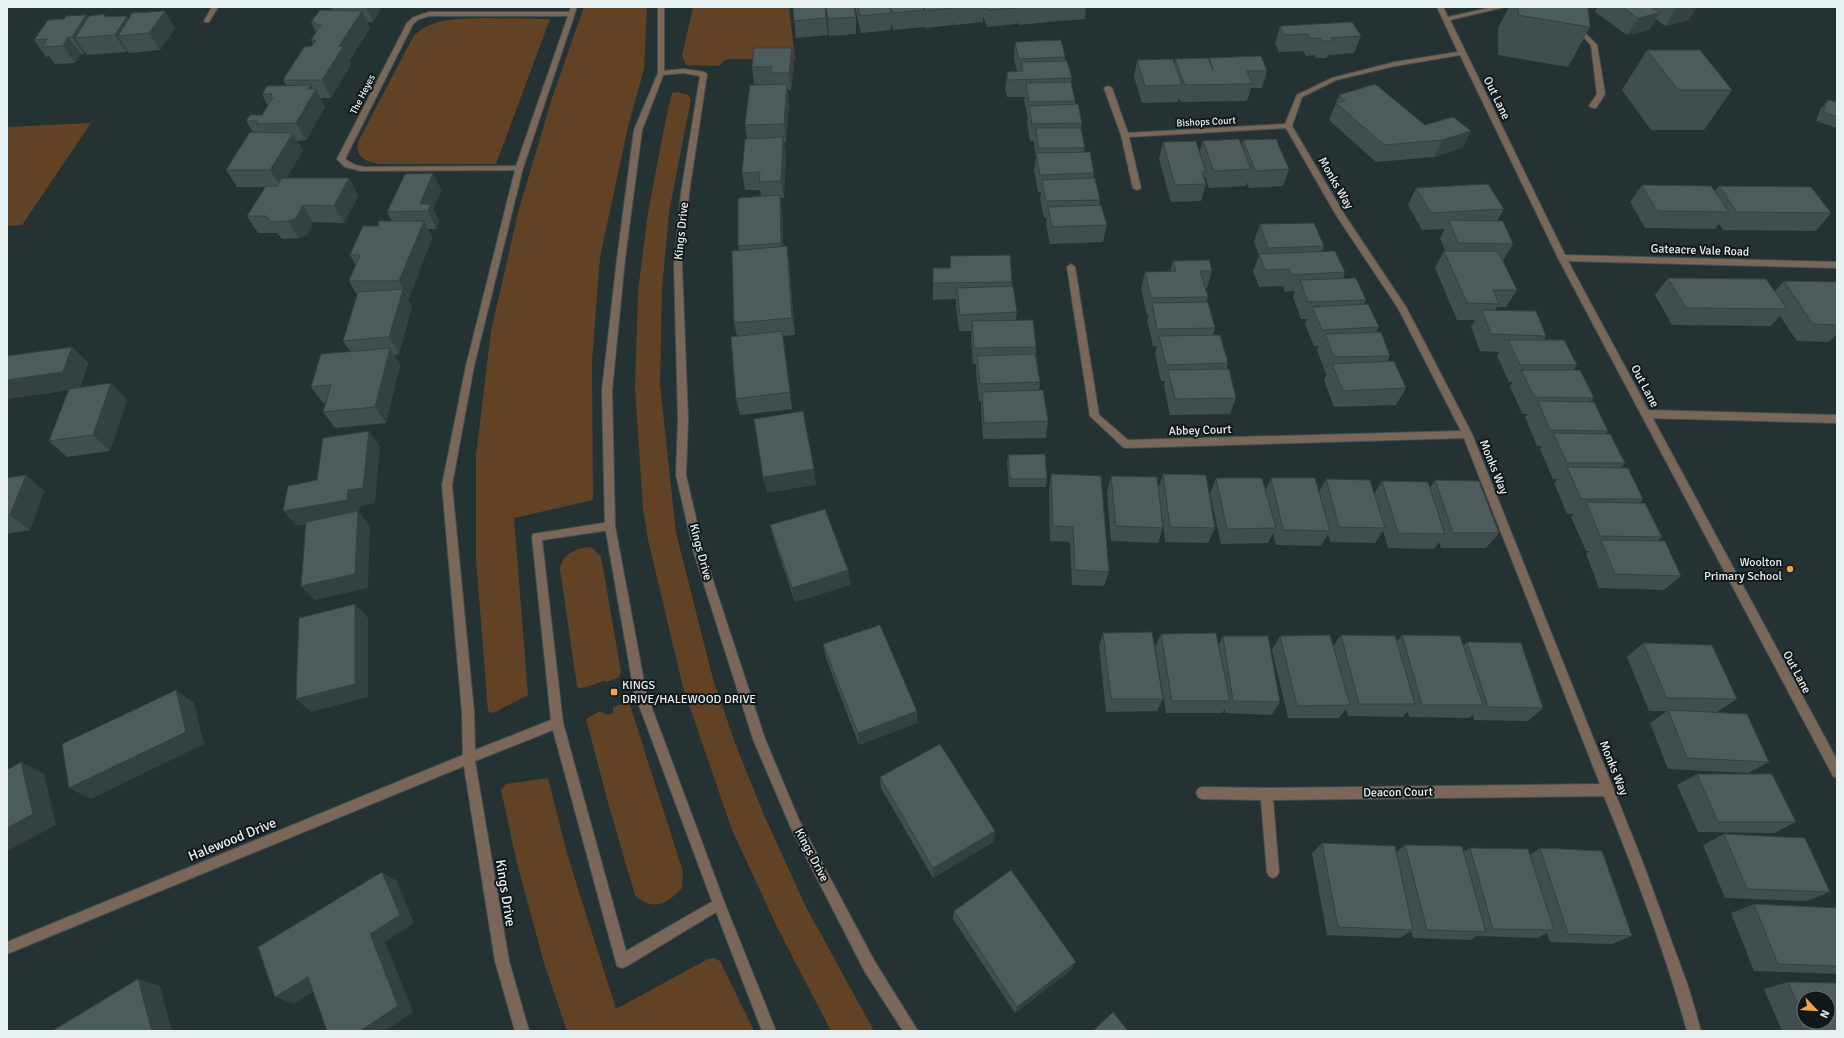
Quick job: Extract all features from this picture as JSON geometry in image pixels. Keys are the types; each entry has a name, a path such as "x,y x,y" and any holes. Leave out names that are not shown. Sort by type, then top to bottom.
{"street":[{"path":"207,21 215,7"},
{"path":"661,7 661,73 638,130 620,259 607,390 610,526 640,692 719,904 769,1031"},
{"name":"Out Lane","path":"1440,7 1562,258 1837,772"},
{"path":"1446,19 1502,7"},
{"name":"Kings Drive","path":"522,1031 502,961 469,758 468,712 447,485 470,366 519,168 573,10"},
{"name":"The Heyes","path":"519,168 354,168 346,165 341,159 345,147 410,23 414,19 429,14 573,10"},
{"path":"1572,23 1594,45 1601,94 1593,106"},
{"path":"1288,126 1298,96 1334,79 1395,64 1462,53"},
{"name":"Kings Drive","path":"661,73 684,71 704,74 685,193 678,265 683,419 681,475 699,553 759,739 795,824 870,967 911,1031"},
{"path":"1108,88 1125,135 1137,188"},
{"name":"Bishops Court","path":"1125,135 1288,126"},
{"name":"Monks Way","path":"1288,126 1340,215 1402,307 1467,434 1637,863 1680,982 1694,1031"},
{"name":"Gateacre Vale Road","path":"1562,258 1837,266"},
{"name":"Abbey Court","path":"1071,267 1095,416 1126,444 1467,434"},
{"path":"1646,414 1837,419"},
{"path":"610,526 537,537 557,723 622,961 719,904"},
{"path":"469,758 557,723"},
{"name":"Halewood Drive","path":"7,948 469,758"},
{"name":"Deacon Court","path":"1202,793 1266,794 1608,790"},
{"path":"1266,794 1273,872"}],"shaded area":[{"path":"584,7 647,7 644,69 628,127 600,257 592,361 593,500 514,518 528,695 493,713 488,711 476,559 476,456 491,331 519,209 552,98"},
{"path":"693,7 789,7 795,59 730,59 723,61 719,66 686,65 682,56"},
{"path":"455,19 550,19 496,164 380,164 370,162 362,158 358,151 359,140 413,37 420,30 437,22"},
{"path":"678,92 688,95 691,99 669,212 662,289 660,384 676,533 713,679 735,743 764,815 806,907 874,1031 831,1031 777,927 732,830 683,687 648,540 643,508 635,389 638,291 648,213 665,123 672,93"},
{"path":"91,123 22,225 7,226 7,127"},
{"path":"587,547 592,548 601,556 621,672 619,677 607,682 604,681 579,688 577,686 560,569 566,556 573,551"},
{"path":"629,702 683,872 682,888 671,898 660,904 648,903 635,895 610,810 586,719 600,711 608,715 613,713 613,707"},
{"path":"548,778 568,857 616,1009 708,959 714,958 720,961 754,1031 567,1031 544,963 517,863 501,790 506,784"}],"building":[{"path":"793,7 825,7 826,18 794,21"},
{"path":"826,7 854,7 856,17 828,19"},
{"path":"858,7 889,7 891,13 860,16"},
{"path":"891,7 923,7 924,10 893,13"},
{"path":"924,7 953,7 954,8 925,11"},
{"path":"987,7 1018,7 1018,8 988,10"},
{"path":"1518,7 1588,7 1590,27 1518,15"},
{"path":"1622,7 1651,7 1660,13 1638,18"},
{"path":"320,10 362,11 339,46 343,47 322,80 283,80 304,47 312,46 316,40 311,40 321,25 314,25 316,22 311,22"},
{"path":"165,11 149,33 118,36 132,13"},
{"path":"104,14 105,17 127,16 115,35 75,38 89,16"},
{"path":"86,15 72,37 68,37 63,46 42,47 47,39 34,40 48,20 64,19 66,16"},
{"path":"1352,22 1361,36 1331,38 1333,41 1322,41 1320,38 1311,39 1308,34 1284,35 1280,26"},
{"path":"1061,40 1065,57 1019,59 1015,42"},
{"path":"754,48 792,48 789,73 771,73 772,67 752,67"},
{"path":"1647,50 1700,50 1732,90 1678,90"},
{"path":"1261,56 1267,71 1247,71 1252,84 1185,85 1175,59 1208,58 1213,70 1209,58"},
{"path":"1173,59 1182,85 1145,86 1137,60"},
{"path":"1067,61 1072,78 1008,80 1007,72 1023,71 1021,62"},
{"path":"1071,82 1075,101 1029,102 1026,83"},
{"path":"787,84 784,124 745,125 750,85"},
{"path":"1375,84 1425,125 1453,117 1471,131 1442,140 1384,145 1336,103 1345,101 1339,95"},
{"path":"311,85 308,89 316,89 296,123 256,124 258,121 246,121 250,115 262,115 273,98 270,98 272,94 262,94 267,86"},
{"path":"1828,100 1837,102 1837,117 1823,112"},
{"path":"1078,104 1082,123 1032,124 1029,106"},
{"path":"1036,128 1081,128 1085,148 1038,148"},
{"path":"250,132 293,133 270,170 226,170"},
{"path":"783,137 781,181 759,182 760,172 742,173 745,139"},
{"path":"1239,139 1251,169 1214,171 1203,141"},
{"path":"1276,139 1289,169 1255,171 1243,140"},
{"path":"1196,141 1206,172 1202,172 1206,184 1175,185 1163,142"},
{"path":"1090,152 1094,173 1040,175 1036,153"},
{"path":"433,173 420,204 431,204 428,211 387,212 405,174"},
{"path":"282,178 349,178 334,206 303,205 296,218 288,221 271,222 266,216 247,216 266,186 277,186"},
{"path":"1095,178 1100,200 1046,201 1042,180"},
{"path":"1488,184 1504,209 1431,213 1416,188"},
{"path":"1642,185 1711,186 1729,212 1657,211"},
{"path":"1719,186 1811,187 1831,213 1737,212"},
{"path":"780,195 781,243 738,246 738,198"},
{"path":"1101,205 1107,225 1052,227 1048,207"},
{"path":"1449,220 1503,221 1513,244 1458,243"},
{"path":"379,221 424,221 399,281 349,281 360,255 350,255 363,226 378,226"},
{"path":"1314,223 1324,246 1268,248 1260,224"},
{"path":"787,246 792,318 734,323 732,251"},
{"path":"1335,251 1345,272 1292,275 1289,269 1265,270 1259,254"},
{"path":"1444,251 1498,251 1517,290 1493,290 1499,304 1467,303"},
{"path":"1010,255 1012,282 933,283 933,268 951,268 950,256"},
{"path":"1209,260 1212,271 1200,271 1208,297 1151,298 1145,272 1176,271 1173,261"},
{"path":"1356,278 1366,300 1308,302 1300,280"},
{"path":"1668,278 1766,279 1787,309 1686,308"},
{"path":"1784,281 1837,282 1837,325 1813,324"},
{"path":"1013,286 1017,312 960,315 957,288"},
{"path":"403,289 389,337 343,341 358,292"},
{"path":"1208,302 1215,328 1157,329 1152,303"},
{"path":"1368,304 1379,327 1322,330 1312,307"},
{"path":"1482,310 1536,311 1546,336 1491,334"},
{"path":"1033,320 1036,347 974,348 972,321"},
{"path":"782,331 790,392 736,399 731,337"},
{"path":"1381,332 1390,356 1334,357 1325,334"},
{"path":"1220,335 1228,363 1166,365 1159,336"},
{"path":"1508,340 1564,340 1577,365 1520,365"},
{"path":"72,347 63,372 7,380 7,356"},
{"path":"390,348 375,407 323,412 331,385 311,387 321,354"},
{"path":"1035,354 1040,382 980,384 977,356"},
{"path":"1394,361 1406,388 1343,391 1332,364"},
{"path":"1229,369 1236,398 1175,399 1168,370"},
{"path":"1521,370 1580,370 1594,398 1534,397"},
{"path":"111,383 93,435 49,441 69,389"},
{"path":"1043,390 1048,421 984,423 982,392"},
{"path":"1538,401 1594,402 1608,431 1550,430"},
{"path":"803,411 814,469 763,477 754,419"},
{"path":"369,431 363,488 348,490 347,500 283,511 288,486 317,480 323,438"},
{"path":"1553,433 1610,434 1625,463 1567,463"},
{"path":"1045,454 1047,479 1010,479 1008,455"},
{"path":"1567,467 1628,468 1643,499 1581,499"},
{"path":"1051,474 1101,476 1109,572 1075,570 1073,527 1053,526"},
{"path":"1163,474 1206,475 1215,528 1170,527"},
{"path":"26,475 10,515 7,516 7,478"},
{"path":"1111,476 1157,477 1163,528 1116,526"},
{"path":"1216,478 1262,478 1276,528 1227,529"},
{"path":"1271,478 1315,478 1330,531 1283,530"},
{"path":"1326,479 1370,480 1385,528 1339,527"},
{"path":"1435,480 1479,481 1499,533 1453,533"},
{"path":"1382,481 1428,482 1445,534 1398,533"},
{"path":"1586,502 1645,503 1662,537 1600,536"},
{"path":"825,509 848,570 792,588 770,525"},
{"path":"358,511 355,574 301,586 306,522"},
{"path":"1601,540 1665,541 1681,576 1615,574"},
{"path":"355,604 355,684 296,699 299,618"},
{"path":"880,625 917,711 858,733 823,644"},
{"path":"1152,632 1163,699 1111,699 1103,633"},
{"path":"1216,633 1230,701 1172,701 1161,634"},
{"path":"1330,635 1350,705 1297,706 1280,636"},
{"path":"1341,635 1395,636 1415,704 1359,704"},
{"path":"1402,635 1460,636 1483,705 1422,705"},
{"path":"1223,636 1268,636 1280,702 1233,701"},
{"path":"1467,642 1521,643 1543,708 1488,707"},
{"path":"1643,643 1712,645 1737,699 1667,698"},
{"path":"176,690 186,732 69,788 62,744"},
{"path":"1668,710 1747,714 1769,762 1687,758"},
{"path":"940,744 995,831 933,868 880,777"},
{"path":"21,762 33,814 7,828 7,770"},
{"path":"1697,774 1772,774 1796,822 1718,822"},
{"path":"1724,834 1805,838 1830,892 1747,889"},
{"path":"1322,843 1395,846 1413,930 1338,927"},
{"path":"1405,845 1462,846 1486,932 1427,930"},
{"path":"1470,848 1528,849 1554,930 1493,929"},
{"path":"1540,848 1602,851 1632,936 1568,934"},
{"path":"1011,870 1076,962 1017,1007 954,911"},
{"path":"382,872 400,915 370,934 398,1006 360,1031 327,1031 308,977 275,997 258,947"},
{"path":"1754,904 1837,908 1837,966 1778,964"},
{"path":"138,979 152,1031 52,1031"},
{"path":"1788,982 1837,983 1837,1031 1810,1030 1836,1030 1836,990 1796,990 1796,1000"},
{"path":"1113,1012 1128,1031 1093,1031"}],"place":[{"name":"Woolton Primary School","path":"1790,569"},
{"name":"KINGS DRIVE/HALEWOOD DRIVE","path":"614,692"}]}
